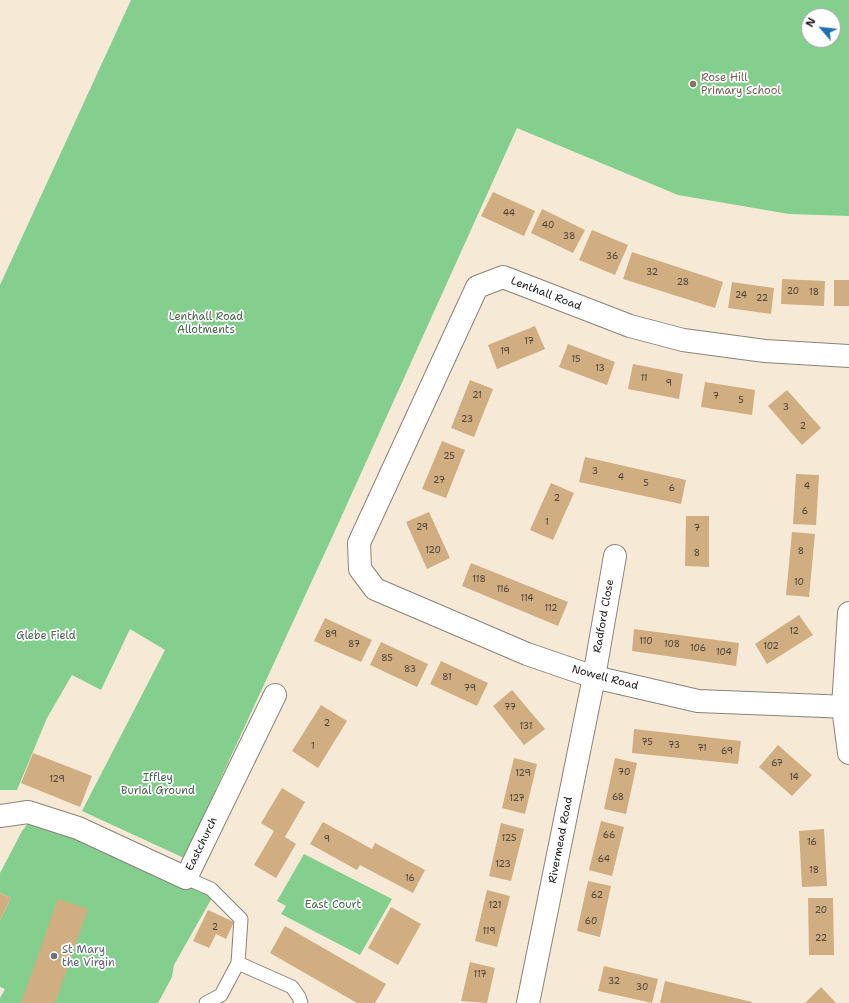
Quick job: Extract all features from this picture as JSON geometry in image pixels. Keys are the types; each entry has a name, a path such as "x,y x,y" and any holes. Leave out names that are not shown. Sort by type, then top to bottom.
{"street":[{"name":"Lenthall Road","path":"376,589 360,569 359,543 477,287 503,277 630,326 684,340 765,351 849,356"},
{"name":"Radford Close","path":"594,677 615,556"},
{"name":"Nowell Road","path":"376,589 527,654 594,677 698,701 846,707"},
{"path":"849,613 846,707 849,753"},
{"name":"Rivermead Road","path":"528,1003 594,677"},
{"name":"Eastchurch","path":"0,816 28,812 78,828 186,878 275,695"}],"lane":[{"path":"186,878 211,889 242,919 238,963 221,995 206,1003"},
{"path":"238,963 292,987 301,1003"}],"green space":[{"name":"Lenthall Road Allotments","path":"131,0 849,0 849,216 789,214 678,195 517,128 334,533 184,858 82,811 165,650 130,629 101,690 72,675 47,718 17,790 0,790 0,285"},
{"path":"32,818 213,896 174,965 172,977 158,1003 0,1003 0,998 5,989 0,987 0,920 11,898 0,893 0,873 22,831"},
{"name":"East Court","path":"304,854 392,899 360,955 281,914 286,906 277,901"}],"building":[{"path":"493,192 535,211 524,236 481,216"},
{"path":"542,209 585,230 573,253 531,233"},
{"path":"592,230 628,245 615,275 579,260"},
{"path":"632,252 723,282 715,308 623,279"},
{"path":"782,279 825,281 824,306 781,304"},
{"path":"834,280 849,280 849,306 834,306"},
{"path":"732,282 774,288 771,314 728,308"},
{"path":"535,326 545,349 497,369 488,345"},
{"path":"568,344 615,362 607,385 559,367"},
{"path":"633,364 683,374 679,399 628,389"},
{"path":"470,380 493,389 474,437 451,428"},
{"path":"705,382 755,390 752,415 701,407"},
{"path":"787,390 821,428 802,445 768,406"},
{"path":"442,441 465,450 446,498 422,489"},
{"path":"585,457 686,480 681,504 579,482"},
{"path":"796,474 819,475 816,525 793,524"},
{"path":"551,483 574,493 553,540 530,530"},
{"path":"429,512 450,558 427,569 406,522"},
{"path":"686,516 709,516 709,567 685,566"},
{"path":"792,532 815,534 809,597 786,595"},
{"path":"471,563 568,602 558,626 462,586"},
{"path":"799,615 813,635 767,664 755,644"},
{"path":"325,618 372,640 361,662 314,641"},
{"path":"634,629 739,643 736,666 632,651"},
{"path":"381,642 428,664 417,687 370,665"},
{"path":"441,661 488,683 477,706 430,684"},
{"path":"512,690 545,729 524,745 493,706"},
{"path":"321,705 347,721 318,768 292,751"},
{"path":"634,729 741,741 738,764 632,753"},
{"path":"778,745 812,775 792,796 759,767"},
{"path":"33,753 92,776 80,807 21,783"},
{"path":"514,758 537,764 525,814 502,808"},
{"path":"615,758 637,763 626,814 604,809"},
{"path":"282,788 305,802 285,837 296,844 276,878 254,865 274,831 261,823"},
{"path":"601,821 624,827 612,876 589,870"},
{"path":"323,822 372,849 375,843 425,870 413,893 360,865 357,870 310,844"},
{"path":"501,823 524,829 511,881 489,876"},
{"path":"824,829 827,886 802,887 799,831"},
{"path":"588,881 611,886 600,937 577,931"},
{"path":"487,890 510,896 497,947 475,941"},
{"path":"0,893 11,898 0,920"},
{"path":"808,898 833,898 834,955 809,955"},
{"name":"St Mary the Virgin","path":"58,899 88,909 55,1003 21,1003"},
{"path":"391,907 421,924 398,965 368,948"},
{"path":"208,910 234,922 226,939 216,934 209,948 193,941"},
{"path":"285,926 386,984 375,1003 357,1003 270,953"},
{"path":"470,962 495,968 487,1003 461,1001"},
{"path":"604,966 658,979 652,1003 598,991"},
{"path":"665,981 752,1002 752,1003 660,1003"},
{"path":"821,987 836,1003 805,1003"}],"place":[{"name":"Rose Hill Primary School","path":"693,84"},
{"name":"St Mary the Virgin","path":"54,956"}],"park label":[{"name":"Glebe Field","path":"46,636"},
{"name":"Iffley Burial Ground","path":"158,784"}]}
